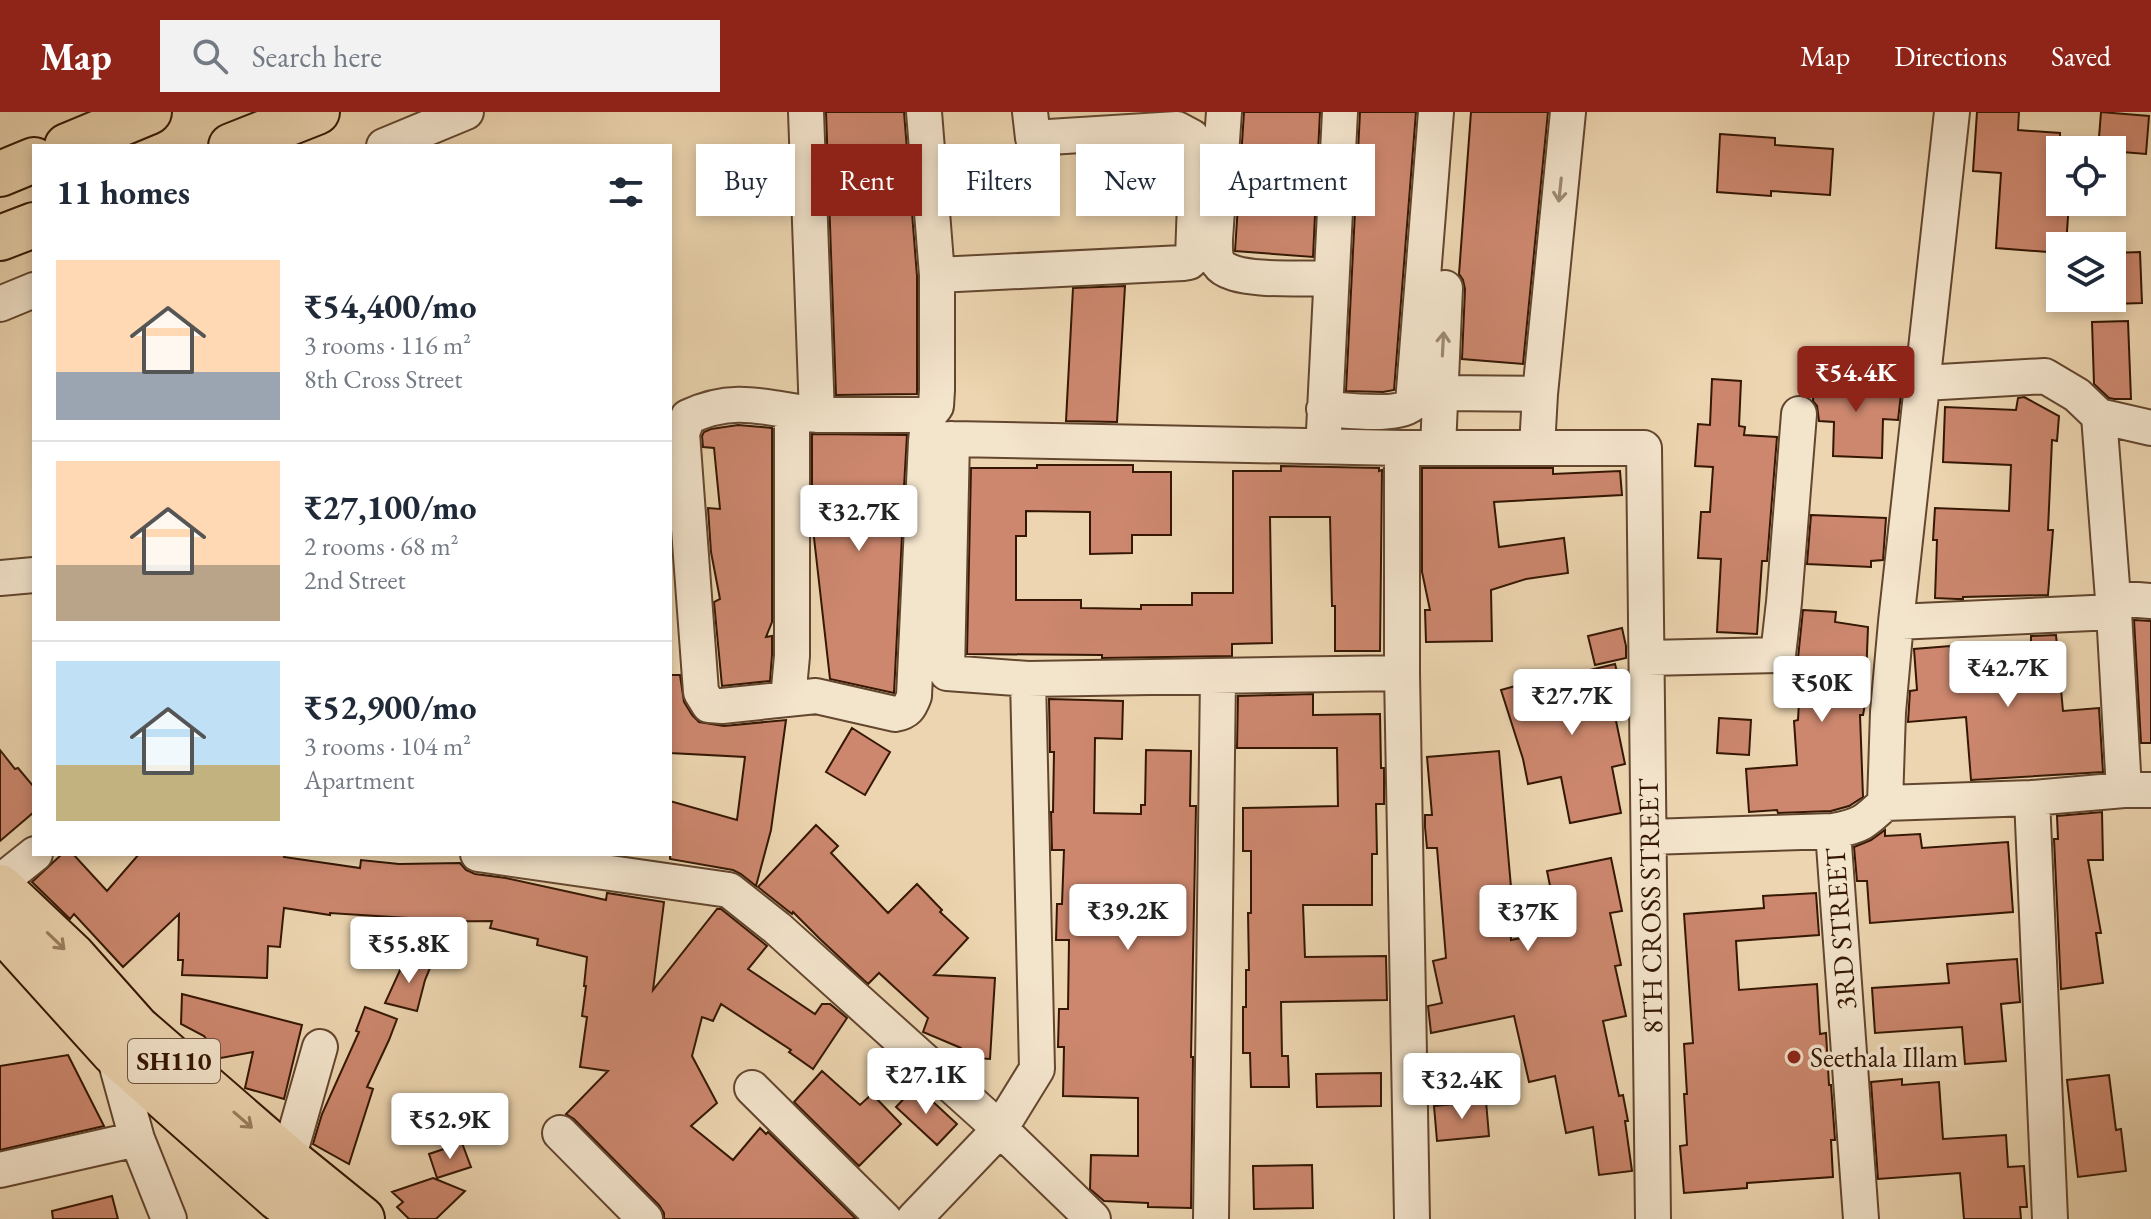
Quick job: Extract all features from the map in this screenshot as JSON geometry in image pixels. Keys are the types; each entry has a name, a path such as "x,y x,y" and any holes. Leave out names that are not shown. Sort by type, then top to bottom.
{"main road":[{"path":"72,144 149,112"},
{"path":"236,144 317,112"},
{"path":"0,174 32,161"},
{"path":"0,238 32,226"},
{"name":"SH110","path":"0,884 73,956 137,1028 362,1219"},
{"name":"SH110","path":"0,927 113,1052 278,1198 306,1219"}],"street":[{"path":"389,144 466,112"},
{"path":"788,699 805,413 806,112"},
{"path":"924,112 937,275 937,390 935,432 914,696 910,707 903,713 895,714 816,696 709,705 701,692 682,433 688,417 705,408 736,403 761,404 935,432 1324,447 1402,448 1439,421 1539,420"},
{"path":"937,275 1183,263 1193,258 1197,147 1192,137 1177,129 1033,138 1030,112"},
{"path":"1224,112 1215,239 1216,258 1220,266 1234,275 1331,278"},
{"path":"1324,447 1340,112"},
{"path":"1324,409 1389,411 1407,409 1413,403 1436,112"},
{"path":"1439,421 1455,112"},
{"path":"1539,420 1568,112"},
{"path":"1885,803 1888,712 1896,622 1952,112"},
{"path":"0,304 32,291"},
{"path":"1923,383 2045,376 2077,395 2099,416 2151,428"},
{"path":"1647,658 1778,655 1799,414"},
{"path":"1649,837 1833,831 1856,827 1885,803 2032,798 2137,790 2114,605 2099,416"},
{"path":"1439,421 1539,420"},
{"name":"8TH CROSS STREET","path":"1539,420 1644,448 1653,1219"},
{"path":"935,432 947,673 1028,679 1402,673"},
{"path":"1402,448 1402,673 1412,1219"},
{"path":"0,578 32,575"},
{"path":"1896,622 2151,601"},
{"path":"1211,1219 1218,677"},
{"path":"914,1219 1000,1129 1037,1069 1028,679"},
{"path":"2032,798 2050,1219"},
{"name":"3RD STREET","path":"1833,831 1861,1219"},
{"path":"0,884 33,856"},
{"path":"508,856 598,862 729,890 777,928 1000,1129 1093,1219"},
{"path":"288,1159 320,1047"},
{"path":"113,1052 137,1139 169,1219"},
{"path":"752,1088 884,1219"},
{"path":"560,1133 645,1219"},
{"path":"0,1170 137,1139"}],"building":[{"path":"826,112 904,112 907,144 827,144"},
{"path":"1244,112 1320,112 1318,144 1242,144"},
{"path":"1360,112 1416,112 1394,390 1383,392 1346,391 1355,216 1375,216 1375,144 1358,144"},
{"path":"1471,112 1548,112 1523,364 1462,359 1465,289 1459,274"},
{"path":"1977,112 2019,112 2018,130 2060,133 2060,136 2046,136 2046,216 2068,216 2067,232 2046,232 2046,252 1996,248 2001,173 1973,171"},
{"path":"2101,112 2149,116 2146,154 2126,152 2126,136 2099,136"},
{"path":"1720,134 1775,138 1775,145 1833,149 1830,195 1771,191 1771,196 1717,192"},
{"path":"830,216 912,216 917,276 917,394 836,395"},
{"path":"1237,216 1315,216 1313,257 1235,251"},
{"path":"2126,252 2140,252 2142,303 2126,304"},
{"path":"1125,286 1117,422 1066,421 1073,288"},
{"path":"2128,321 2131,399 2109,398 2094,384 2092,322"},
{"path":"1814,377 1862,380 1862,384 1902,385 1898,420 1883,419 1882,458 1833,456 1834,422 1819,421 1813,401"},
{"path":"1712,379 1741,381 1739,426 1745,427 1744,435 1777,437 1767,561 1762,561 1757,634 1717,632 1721,559 1698,558 1701,512 1710,512 1713,467 1695,466 1698,424 1710,425"},
{"path":"2024,397 2059,416 2057,441 2052,440 2048,530 2053,530 2048,595 1935,598 1935,508 2009,511 2011,465 1943,462 1945,407 2016,410 2018,398"},
{"path":"738,425 772,428 772,622 766,637 772,636 772,655 770,681 722,686 714,602 720,599 711,552 708,508 720,509 714,448 703,447 702,436 711,429"},
{"path":"812,434 907,435 903,504 872,523 902,536 894,693 830,679 812,520"},
{"path":"1037,465 1133,465 1133,472 1171,472 1171,535 1132,535 1132,553 1090,554 1090,512 1026,511 1026,536 1016,536 1016,600 1081,600 1081,608 1141,609 1141,605 1192,605 1192,593 1233,593 1233,471 1281,471 1281,466 1379,468 1379,471 1382,470 1380,651 1335,651 1330,517 1270,517 1272,643 1232,644 1232,656 1102,658 1102,655 967,654 971,468 1037,468"},
{"path":"1422,468 1553,468 1553,474 1620,471 1622,495 1494,502 1499,547 1564,538 1568,573 1526,579 1491,590 1492,641 1426,642 1425,610 1430,610 1422,572"},
{"path":"1811,515 1886,518 1883,560 1871,561 1871,567 1807,564"},
{"path":"1803,610 1836,612 1835,622 1868,627 1865,704 1863,715 1860,715 1863,797 1849,806 1831,811 1749,812 1746,769 1797,765 1794,721 1798,720 1801,665 1797,664"},
{"path":"2134,620 2151,621 2151,743 2141,743"},
{"path":"1622,628 1626,658 1595,665 1588,636"},
{"path":"2056,635 2063,711 2099,708 2103,772 1971,780 1966,717 1908,722 1910,691 1917,690 1914,649 1950,646 1950,651 2031,644 2031,636"},
{"path":"1615,664 1627,713 1615,716 1625,764 1612,767 1621,813 1570,823 1561,777 1528,784 1501,690 1547,677 1548,680"},
{"path":"672,675 680,675 684,702 699,722 724,726 786,720 771,830 756,886 733,870 670,859 672,802 737,820 745,757 672,753"},
{"path":"1313,694 1313,715 1380,714 1384,804 1376,804 1377,854 1372,854 1372,905 1303,905 1305,957 1386,956 1387,1000 1281,1002 1282,1056 1288,1056 1289,1087 1251,1087 1250,1053 1243,1053 1243,1007 1246,1007 1246,970 1249,970 1251,851 1243,851 1243,808 1338,806 1337,748 1237,748 1238,696"},
{"path":"1049,699 1123,701 1122,739 1095,738 1094,813 1141,814 1141,805 1145,805 1146,750 1191,751 1190,806 1196,806 1191,1208 1148,1207 1148,1203 1104,1201 1090,1189 1091,1155 1138,1156 1138,1098 1063,1096 1064,1047 1058,1047 1059,1009 1068,1009 1069,940 1056,940 1057,904 1062,904 1064,850 1052,850 1054,752 1050,752"},
{"path":"1719,718 1751,720 1749,755 1717,753"},
{"path":"852,728 890,752 865,795 826,772"},
{"path":"0,750 32,785 32,814 0,841"},
{"path":"1499,751 1511,887 1507,887 1511,940 1559,930 1547,871 1611,858 1622,911 1610,913 1621,965 1615,966 1626,1016 1603,1021 1619,1096 1623,1095 1632,1171 1599,1175 1593,1127 1566,1133 1555,1076 1529,1082 1514,1016 1431,1033 1428,1006 1442,1003 1433,961 1446,958 1437,848 1427,848 1425,827 1425,815 1432,815 1427,757"},
{"path":"2102,812 2103,860 2088,860 2101,933 2096,933 2103,983 2061,989 2054,839 2058,839 2057,816"},
{"path":"816,825 838,846 831,853 888,913 917,884 942,910 940,912 968,938 934,975 995,978 990,1059 961,1057 961,1048 923,1032 928,1018 879,973 868,984 793,912 758,887"},
{"path":"1885,830 1885,836 1920,834 1922,848 2008,842 2013,912 1870,923 1867,881 1857,881 1854,847"},
{"path":"60,856 75,856 107,891 137,856 284,856 360,868 361,860 399,864 460,863 475,874 606,900 607,893 664,902 653,990 717,909 721,909 767,946 748,969 815,1014 822,1004 830,1004 847,1018 813,1069 789,1052 791,1050 721,1004 713,1021 702,1017 692,1056 717,1103 691,1126 733,1160 760,1128 766,1134 768,1132 856,1219 664,1219 659,1205 566,1114 608,1071 580,1067 587,1017 582,1016 587,957 537,945 538,939 490,928 492,921 406,922 407,918 330,915 284,908 280,947 268,946 267,978 182,975 183,960 178,960 179,914 123,967 74,914 70,919 32,882"},
{"path":"1816,893 1819,935 1736,941 1739,990 1817,984 1820,1034 1826,1033 1831,1085 1835,1140 1831,1140 1833,1177 1747,1183 1747,1188 1684,1193 1680,1146 1687,1145 1684,1044 1693,1043 1684,914 1764,908 1763,896"},
{"path":"406,957 430,968 417,1011 385,1003"},
{"path":"2017,959 2020,1002 2001,1004 2006,1061 1965,1064 1962,1027 1875,1033 1872,988 1949,983 1947,964"},
{"path":"182,994 302,1025 284,1099 245,1088 253,1052 221,1058 204,1036 181,1024"},
{"path":"365,1007 397,1019 367,1087 373,1089 349,1164 313,1144 322,1114 359,1032 356,1031"},
{"path":"68,1055 104,1126 0,1150 0,1066"},
{"path":"822,1071 860,1105 872,1094 901,1124 859,1166 794,1102"},
{"path":"1381,1073 1381,1106 1317,1107 1316,1074"},
{"path":"2109,1075 2116,1130 2121,1129 2126,1171 2078,1177 2067,1080"},
{"path":"1902,1079 1902,1085 1939,1082 1943,1139 2006,1135 2008,1167 2024,1166 2027,1207 2020,1207 2021,1219 1964,1219 1960,1173 1878,1179 1871,1082"},
{"path":"916,1086 957,1124 937,1145 896,1107"},
{"path":"1486,1101 1489,1136 1437,1141 1434,1106"},
{"path":"462,1143 471,1167 437,1178 429,1154"},
{"path":"1312,1165 1313,1208 1254,1209 1253,1166"},
{"path":"433,1178 465,1191 436,1219 409,1219 397,1207 403,1202 392,1192"},
{"path":"112,1196 118,1219 53,1219 52,1211"}],"place":[{"name":"Seethala Illam","path":"1794,1057"}]}
